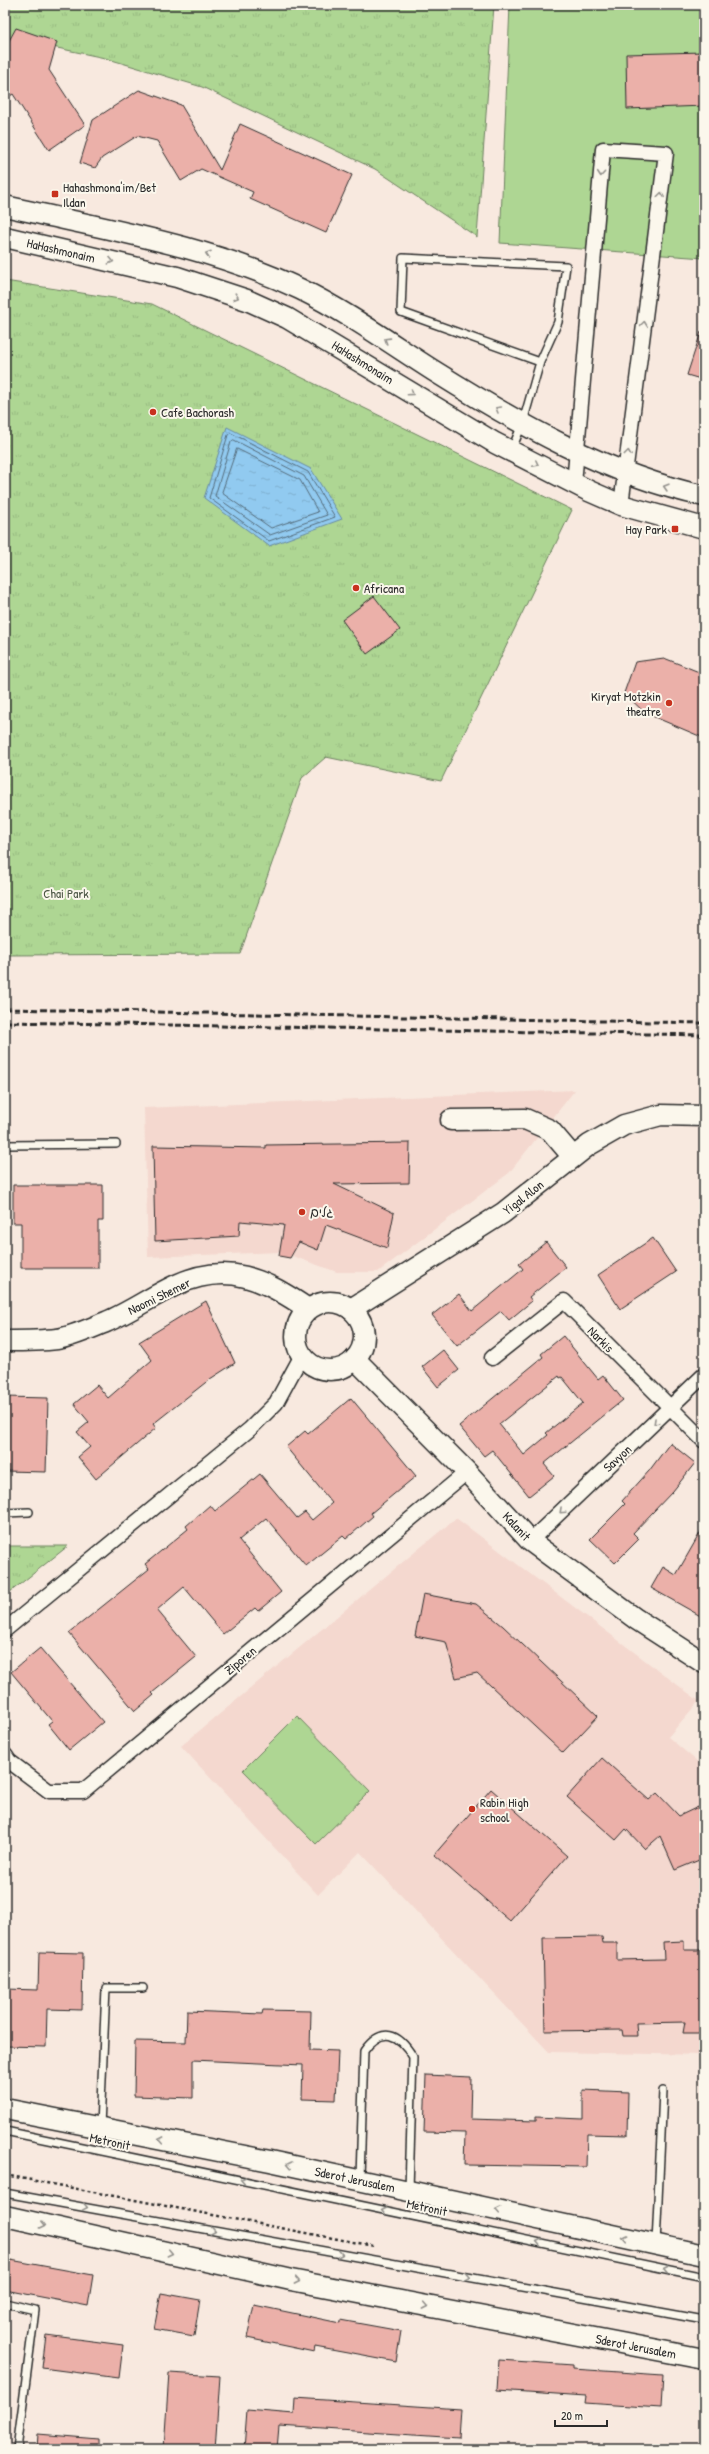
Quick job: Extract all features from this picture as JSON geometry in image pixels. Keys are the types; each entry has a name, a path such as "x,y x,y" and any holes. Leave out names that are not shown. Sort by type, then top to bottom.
{"street":[{"path":"574,484 603,149 666,154 621,505"},
{"path":"5,206 186,247 258,271 301,290 470,393 578,451 625,473 704,496"},
{"name":"HaHashmonaim","path":"5,237 177,277 247,300 287,318 319,336 454,419 574,484 621,505 704,528"},
{"name":"Yigal Alon","path":"351,1309 503,1213 589,1144 624,1125 661,1115 704,1116"},
{"path":"451,1120 525,1119 550,1130 573,1157"},
{"name":"Naomi Shemer","path":"5,1341 58,1339 106,1322 176,1285 204,1275 232,1273 257,1279 280,1290 308,1309"},
{"path":"329,1301 340,1303 351,1309 358,1317 363,1328 362,1344 355,1359 346,1366 336,1370 325,1370 314,1366 302,1355 296,1339 296,1328 301,1318 308,1309 318,1303 329,1301"},
{"name":"Narkis","path":"492,1358 564,1301 670,1409 704,1441"},
{"path":"5,1630 250,1429 276,1403 302,1355"},
{"name":"Kalanit","path":"355,1359 467,1472 530,1541 636,1619 704,1663"},
{"name":"Savyon","path":"530,1541 704,1375"},
{"name":"Ziporen","path":"5,1755 9,1761 49,1791 83,1791 467,1472"},
{"name":"Sderot Jerusalem","path":"5,2108 409,2191 704,2255"},
{"name":"Sderot Jerusalem","path":"5,2216 291,2280 704,2359"}],"lane":[{"path":"511,451 522,422 540,362 558,322 566,266 404,258 401,312 540,362"},
{"path":"5,1144 116,1144"},
{"path":"5,1513 29,1512"},
{"path":"100,2128 106,1988 143,1988"},
{"path":"360,2181 364,2051 371,2041 380,2036 393,2035 405,2043 413,2057 409,2191"},
{"path":"656,2244 663,2090"},
{"name":"Metronit","path":"5,2131 704,2276"},
{"path":"5,2193 704,2320"},
{"path":"5,2303 35,2310 17,2449"}],"path":[{"path":"5,2175 377,2246"}],"shaded area":[{"name":"גלים","path":"575,1090 509,1173 378,1272 337,1272 281,1252 148,1257 144,1108"},
{"name":"Rabin High school","path":"456,1518 699,1701 668,1737 704,1767 704,2055 549,2052 360,1852 318,1895 181,1746"}],"green space":[{"path":"5,5 383,5 386,7 494,5 477,237 375,169 202,87 105,58 5,37"},
{"path":"510,5 704,5 704,258 500,243"},
{"name":"Chai Park","path":"5,281 152,304 572,510 441,781 326,757 302,778 240,954 5,955"},
{"path":"5,1546 68,1546 5,1596"},
{"path":"297,1716 370,1791 316,1844 243,1770"}],"water":[{"path":"227,427 311,469 342,519 269,546 204,498"}],"building":[{"path":"16,28 57,42 49,70 85,125 49,150 13,94 5,99 5,48"},
{"path":"704,52 704,106 627,109 626,54"},
{"path":"139,90 181,105 220,170 240,124 352,175 326,233 250,199 253,192 201,169 181,181 157,141 137,136 102,158 95,168 80,163 93,120"},
{"path":"701,332 704,332 704,380 687,375"},
{"path":"374,596 400,630 367,654 342,620"},
{"name":"Kiryat Motzkin theatre","path":"664,658 704,674 704,738 645,713 624,693 635,662"},
{"path":"410,1143 409,1183 334,1184 394,1213 387,1248 326,1225 318,1250 299,1242 290,1258 279,1256 284,1225 240,1221 239,1236 155,1241 153,1146 266,1148 266,1145"},
{"path":"13,1185 103,1185 103,1221 98,1221 98,1268 21,1268 21,1223 13,1223"},
{"path":"653,1238 676,1272 620,1309 598,1275"},
{"path":"546,1242 566,1267 529,1297 532,1301 509,1320 501,1311 457,1346 432,1315 459,1294 472,1311 523,1269 519,1264"},
{"path":"206,1301 235,1363 210,1379 153,1424 156,1428 96,1479 78,1457 90,1447 77,1432 89,1422 74,1404 97,1385 108,1398 152,1360 139,1342"},
{"path":"563,1336 598,1379 603,1375 623,1400 544,1464 554,1476 529,1496 492,1450 484,1456 459,1426 543,1357 541,1354","holes":["559,1376 560,1378 562,1377 583,1403 546,1433 548,1435 524,1455 499,1424"]},
{"path":"443,1350 459,1370 438,1387 422,1367"},
{"path":"5,1397 48,1398 46,1472 5,1471"},
{"path":"351,1398 416,1476 371,1513 373,1516 346,1539 343,1536 306,1566 266,1518 239,1540 281,1592 258,1611 255,1608 223,1634 184,1587 157,1610 196,1657 152,1693 154,1695 135,1711 69,1633 149,1569 145,1564 188,1529 186,1526 210,1505 215,1511 260,1474 297,1518 305,1512 312,1520 332,1503 286,1447 305,1431 308,1434"},
{"path":"670,1443 695,1463 673,1491 633,1533 639,1539 615,1563 590,1539 625,1504 622,1501 649,1471"},
{"path":"704,1526 704,1618 651,1588 663,1567 676,1575"},
{"path":"423,1594 476,1604 503,1626 598,1716 563,1753 477,1673 456,1678 446,1642 415,1636"},
{"path":"40,1648 103,1722 69,1750 48,1724 52,1721 11,1672"},
{"path":"602,1758 649,1800 657,1793 679,1816 698,1807 704,1820 704,1858 675,1870 660,1836 645,1849 626,1829 616,1840 567,1797"},
{"path":"491,1789 567,1856 510,1921 434,1855"},
{"path":"602,1937 603,1943 617,1943 617,1960 664,1959 663,1942 684,1941 684,1950 702,1950 704,2033 683,2033 685,2022 636,2023 637,2036 623,2036 622,2030 545,2031 543,1938"},
{"path":"39,1952 83,1953 82,2010 47,2009 46,2047 5,2046 6,1989 38,1990"},
{"path":"263,2010 311,2011 310,2050 338,2051 336,2100 302,2099 303,2065 193,2060 193,2098 134,2096 135,2041 186,2042 187,2011 262,2014"},
{"path":"426,2075 471,2077 470,2119 536,2121 536,2117 583,2119 583,2090 628,2092 627,2135 587,2134 586,2167 464,2165 465,2133 424,2132"},
{"path":"5,2259 93,2275 88,2306 5,2290"},
{"path":"161,2293 200,2300 194,2336 154,2329"},
{"path":"254,2305 340,2323 340,2320 401,2331 396,2362 315,2347 314,2352 247,2338"},
{"path":"46,2335 123,2345 119,2378 42,2368"},
{"path":"499,2360 573,2365 573,2369 663,2375 661,2408 585,2403 586,2396 497,2390"},
{"path":"169,2373 220,2376 215,2449 164,2449"},
{"path":"295,2398 461,2409 459,2438 279,2426 277,2449 244,2449 247,2410 294,2414"},
{"path":"38,2434 98,2439 98,2449 37,2449"}],"railway":[{"path":"5,1009 704,1023"},
{"path":"5,1022 704,1035"}],"place":[{"name":"Hahashmona'im/Bet Ildan","path":"55,194"},
{"name":"Cafe Bachorash","path":"153,412"},
{"name":"Hay Park","path":"675,529"},
{"name":"Africana","path":"356,588"},
{"name":"Kiryat Motzkin theatre","path":"669,703"},
{"name":"גלים","path":"302,1212"},
{"name":"Rabin High school","path":"472,1809"}]}
